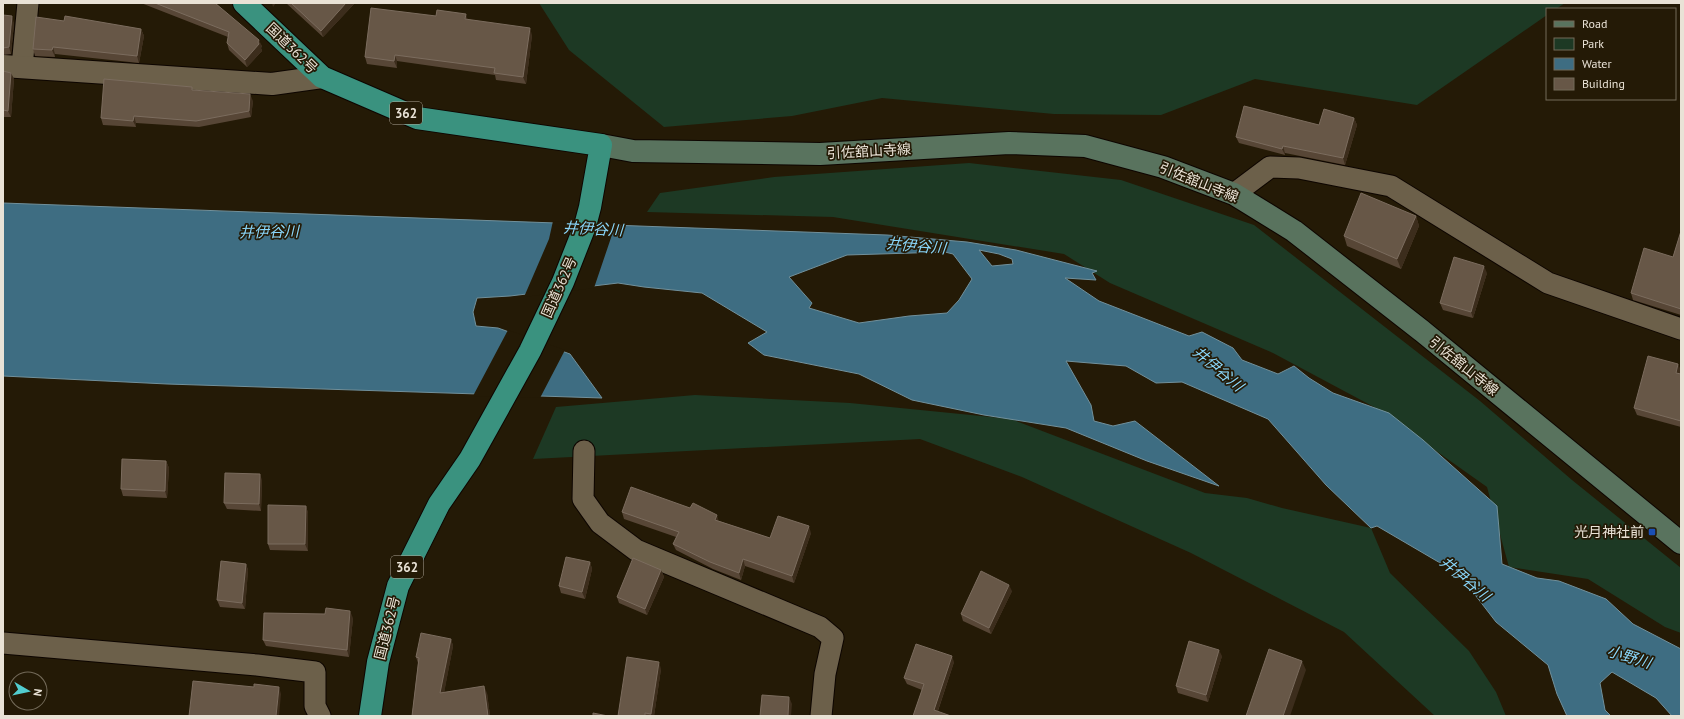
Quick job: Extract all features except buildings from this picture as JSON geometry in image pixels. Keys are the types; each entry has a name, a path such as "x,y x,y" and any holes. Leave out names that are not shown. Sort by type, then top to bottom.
{"highway":[{"name":"国道362号","path":"244,3 322,77 417,118 601,145 595,184 585,226 563,282 530,351 470,459 439,504 398,586 378,662 370,716"}],"main road":[{"name":"引佐舘山寺線","path":"601,145 633,151 820,154 1009,143 1086,146 1163,167 1234,194 1294,232 1398,312 1681,543"}],"street":[{"path":"28,3 12,66 272,84 322,77"},
{"path":"1234,194 1270,168 1299,168 1391,186 1548,283 1681,329"},
{"path":"584,451 583,499 600,523 636,550 820,627 833,638 825,674 821,716"},
{"path":"3,644 257,665 315,672 315,706 320,716"}],"green space":[{"path":"539,3 1565,3 1558,8 1546,8 1546,16 1417,105 1255,79 1161,115 1054,114 882,98 792,116 664,127 569,50"},
{"path":"969,163 1121,180 1254,225 1480,401 1572,480 1681,568 1681,633 1665,627 1588,579 1509,567 1487,487 1374,407 1273,353 1110,283 1064,254 833,217 647,212 660,193 774,177"},
{"path":"695,395 850,403 1011,419 1205,493 1247,498 1282,508 1371,528 1390,573 1469,651 1496,692 1506,716 1435,716 1344,632 1191,553 1022,477 920,439 533,459 556,407"}],"water":[{"path":"3,203 887,235 967,242 1016,250 1097,271 1092,273 1096,280 1065,278 1099,301 1189,336 1202,332 1233,348 1242,360 1278,374 1294,366 1309,378 1333,393 1389,413 1423,440 1497,506 1502,564 1537,578 1559,581 1606,599 1633,624 1681,649 1681,716 1672,716 1656,698 1612,672 1600,683 1605,710 1611,716 1567,716 1557,694 1548,665 1496,622 1459,574 1377,526 1371,528 1326,485 1268,419 1182,382 1156,383 1126,366 1066,361 1091,405 1094,421 1113,426 1135,421 1219,486 1147,461 1066,428 984,415 912,400 859,374 764,355 748,343 767,332 702,293 618,283 510,296 477,298 473,312 476,326 498,328 570,354 602,398 167,384 3,376","holes":["979,250 999,254 1012,259 1013,264 992,266","945,252 953,254 972,279 959,300 947,313 909,316 859,323 809,308 812,303 789,277 847,255"]}],"pier":[{"path":"553,221 616,223 594,288 524,297 549,239"},
{"path":"508,330 565,350 540,398 473,396"}],"place":[{"name":"光月神社前","path":"1652,532"}],"water label":[{"name":"井伊谷川","path":"593,229"},
{"name":"井伊谷川","path":"269,232"},
{"name":"井伊谷川","path":"916,246"},
{"name":"井伊谷川","path":"1218,369"},
{"name":"井伊谷川","path":"1465,579"},
{"name":"小野川","path":"1629,657"}]}
